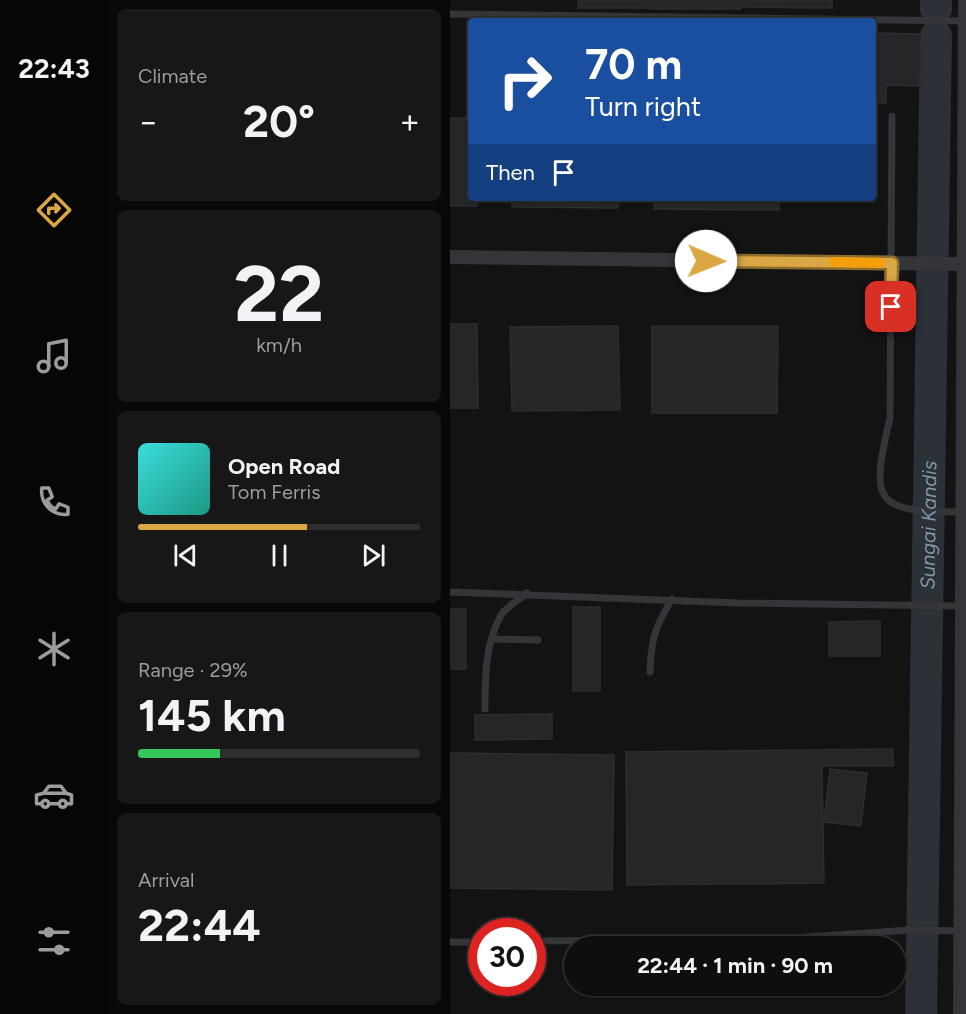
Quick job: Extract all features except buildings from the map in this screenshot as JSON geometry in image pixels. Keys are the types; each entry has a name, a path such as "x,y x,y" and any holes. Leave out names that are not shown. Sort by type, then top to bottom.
{"street":[{"path":"960,1014 964,887 965,0"},
{"path":"450,257 963,264"}],"lane":[{"path":"450,14 744,18"},
{"path":"876,20 965,21"},
{"path":"892,116 890,418 879,466 881,492 894,506 921,511 964,512"},
{"path":"450,592 963,606"},
{"path":"485,709 485,662 502,614 527,593"},
{"path":"650,672 652,636 672,599"},
{"path":"493,639 538,640"},
{"path":"546,941 778,939 918,930 962,931"},
{"path":"450,942 468,942"}],"waterway":[{"name":"Sungai Kandis","path":"936,0 936,9"},
{"name":"Sungai Kandis","path":"921,1014 936,36"}],"slow traffic":[{"path":"834,262 880,263"}],"route":[{"path":"706,261 892,263 891,307"}]}
